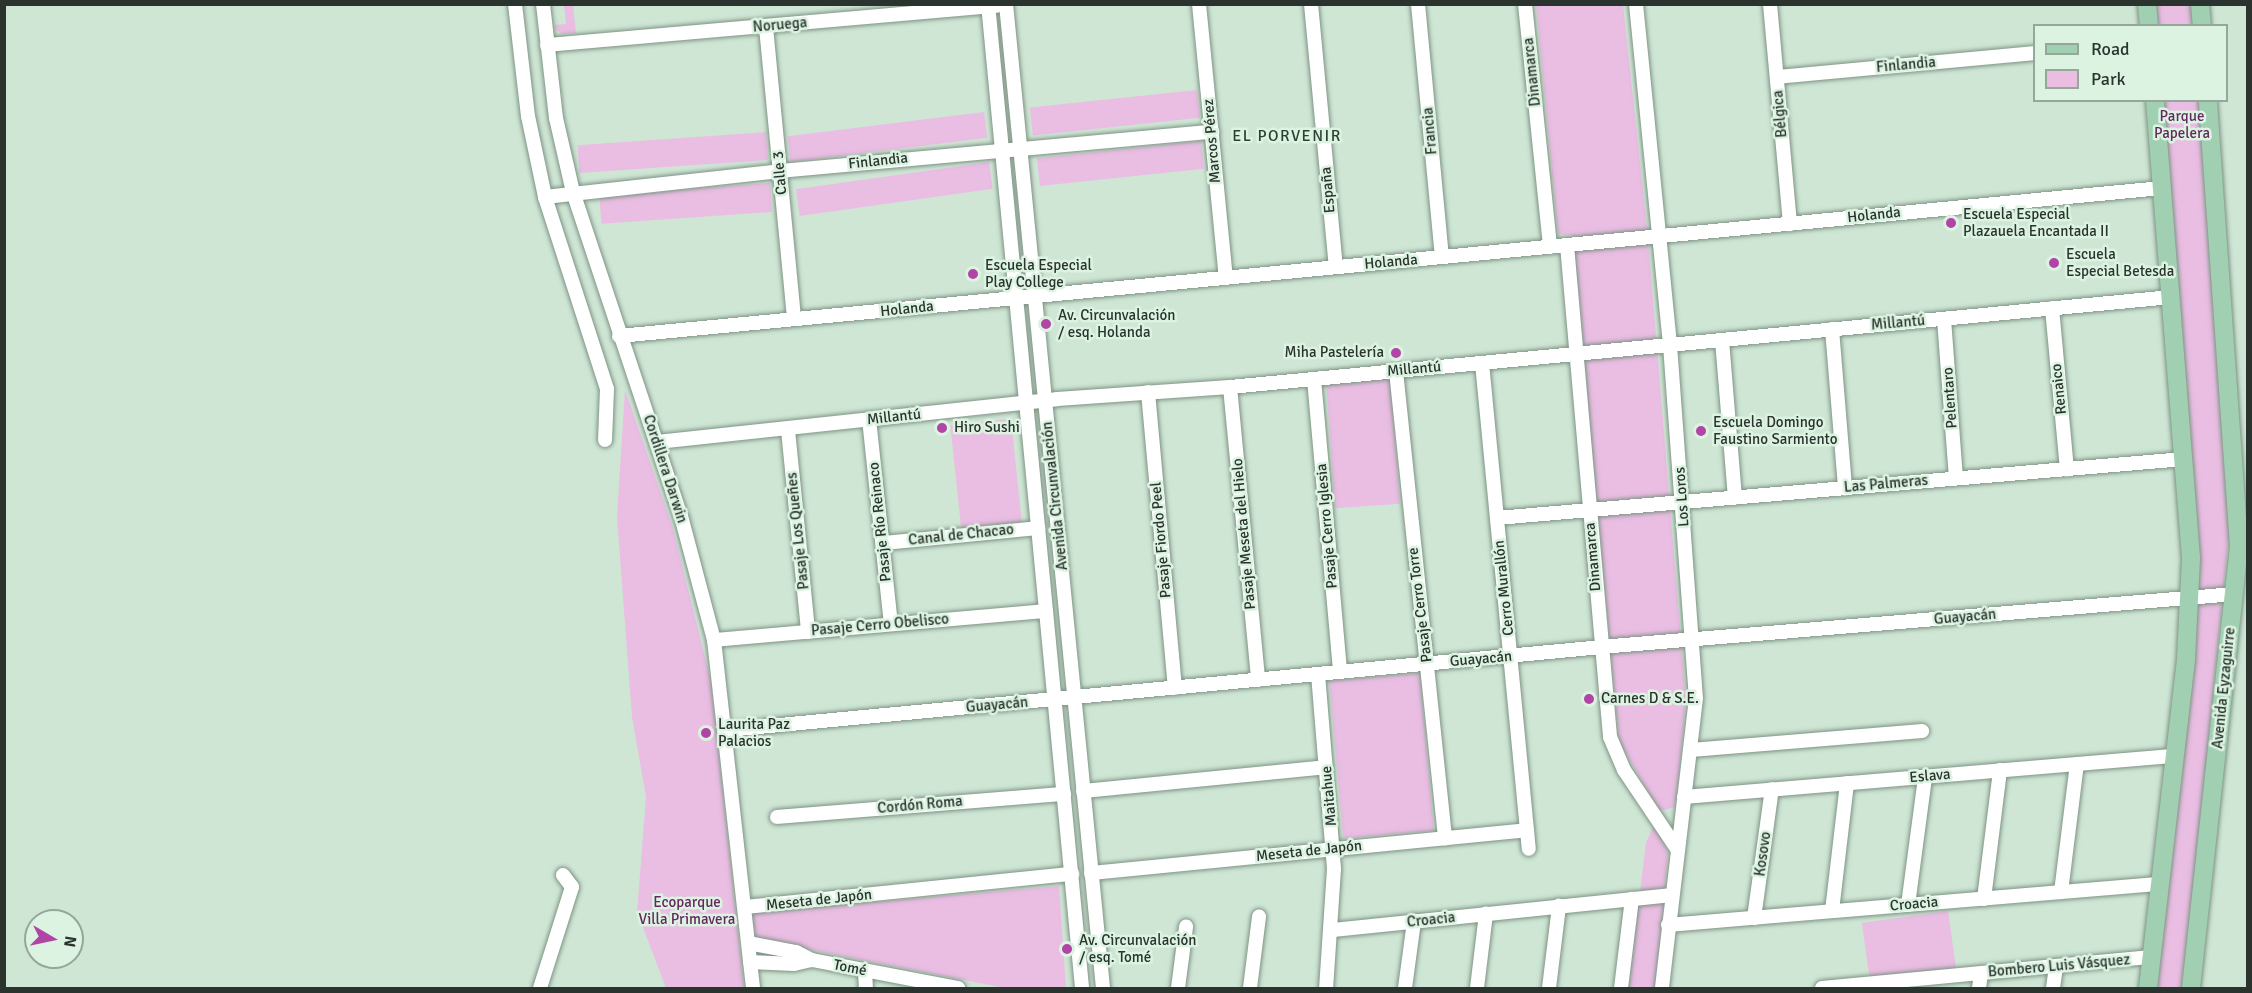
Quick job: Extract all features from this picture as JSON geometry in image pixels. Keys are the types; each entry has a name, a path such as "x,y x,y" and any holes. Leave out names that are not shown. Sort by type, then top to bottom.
{"main road":[{"path":"2147,4 2149,24"},
{"path":"2200,4 2202,24"},
{"path":"2148,988 2191,599 2184,459 2155,102"},
{"name":"Avenida Eyzaguirre","path":"2191,988 2235,594 2239,509 2208,102"}],"street":[{"path":"514,4 528,116 545,197 607,389 606,440"},
{"name":"Cordillera Darwin","path":"543,4 556,118 573,192 693,554 714,640 727,730 753,988"},
{"name":"Noruega","path":"547,45 1014,4"},
{"name":"Marcos Pérez","path":"1199,4 1226,278"},
{"name":"España","path":"1311,4 1336,267"},
{"name":"Francia","path":"1418,4 1442,257"},
{"name":"Dinamarca","path":"1525,4 1550,247"},
{"name":"Los Loros","path":"1636,4 1670,345 1696,698 1662,988"},
{"name":"Bélgica","path":"1770,4 1790,224"},
{"name":"Avenida Circunvalación","path":"1006,5 1103,988"},
{"name":"Avenida Circunvalación","path":"988,6 1083,988"},
{"name":"Calle 3","path":"766,27 794,320"},
{"name":"Finlandia","path":"1777,77 2033,53"},
{"name":"Finlandia","path":"545,197 573,192 1002,149 1212,132"},
{"name":"Holanda","path":"619,336 2162,188"},
{"name":"Dinamarca","path":"1567,245 1601,647 1612,746 1677,849"},
{"name":"Millantú","path":"657,442 788,430 1045,400 1230,387 2171,297"},
{"name":"Renaico","path":"2052,308 2067,469"},
{"name":"Pelentaro","path":"1944,319 1956,478"},
{"path":"1832,329 1845,488"},
{"path":"1722,340 1735,497"},
{"name":"Cerro Murallón","path":"1482,363 1529,849"},
{"name":"Pasaje Cerro Torre","path":"1396,371 1445,838"},
{"name":"Pasaje Cerro Iglesia","path":"1314,379 1340,672"},
{"name":"Pasaje Meseta del Hielo","path":"1230,387 1257,680"},
{"name":"Pasaje Fiordo Peel","path":"1148,392 1175,688"},
{"name":"Pasaje Río Reinaco","path":"869,419 891,624"},
{"name":"Pasaje Los Queñes","path":"788,430 808,632"},
{"name":"Las Palmeras","path":"1497,518 2184,459"},
{"name":"Canal de Chacao","path":"883,543 1038,528"},
{"name":"Guayacán","path":"727,730 1601,647 2235,594"},
{"name":"Pasaje Cerro Obelisco","path":"714,640 1046,611"},
{"name":"Maitahue","path":"1318,675 1334,849 1333,930 1326,988"},
{"path":"1691,750 1922,731"},
{"name":"Eslava","path":"1684,796 2175,756"},
{"path":"2061,892 2077,764"},
{"path":"1083,791 1326,767"},
{"path":"1984,898 2000,770"},
{"path":"1908,905 1925,777"},
{"path":"1832,911 1848,783"},
{"name":"Kosovo","path":"1754,918 1772,789"},
{"name":"Cordón Roma","path":"777,816 1064,794"},
{"name":"Meseta de Japón","path":"1092,873 1527,830"},
{"name":"Meseta de Japón","path":"745,907 1072,874"},
{"path":"540,988 572,887 563,875"},
{"name":"Croacia","path":"1668,925 2160,884"},
{"name":"Croacia","path":"1333,930 1672,895"},
{"path":"1621,988 1632,899"},
{"path":"1549,988 1559,906"},
{"path":"1477,988 1486,914"},
{"path":"1250,988 1259,917"},
{"path":"1405,988 1414,921"},
{"path":"1178,988 1186,927"},
{"name":"Tomé","path":"748,942 796,952 812,960 958,988"},
{"name":"Bombero Luis Vásquez","path":"1822,988 1904,985 1981,973 2152,957"},
{"name":"Tomé","path":"750,962 794,964 812,960"},
{"path":"2053,988 2056,966"},
{"path":"865,970 866,988"},
{"path":"1979,988 1981,973"}],"green space":[{"path":"564,5 573,5 576,33 562,34 555,29 555,25 566,24"},
{"path":"1536,5 1623,5 1647,227 1686,700 1677,796 1674,807 1665,810 1659,810 1619,742 1572,235 1558,234"},
{"path":"2152,5 2192,5 2192,24 2152,24"},
{"path":"1197,90 1200,118 1033,135 1030,108"},
{"name":"Parque Papelera","path":"2159,102 2200,102 2231,513 2184,988 2154,988 2195,624"},
{"path":"984,112 987,138 791,162 787,136"},
{"path":"766,132 768,160 579,173 577,145"},
{"path":"1201,141 1204,169 1040,186 1037,158"},
{"path":"989,162 993,189 800,216 796,189"},
{"path":"770,183 772,212 601,224 599,195"},
{"path":"1391,378 1400,504 1335,508 1326,383"},
{"name":"Ecoparque Villa Primavera","path":"625,390 672,525 711,681 744,988 666,988 637,912 646,797 632,717 617,517"},
{"path":"1011,419 1022,524 961,531 950,425"},
{"path":"1420,673 1434,830 1343,838 1329,681"},
{"path":"1654,824 1668,852 1656,988 1628,988 1646,843"},
{"path":"1059,886 1066,988 1005,988 755,939 749,913"},
{"path":"1948,911 1956,968 1870,981 1862,923"}],"place":[{"name":"Escuela Especial Plazauela Encantada II","path":"1951,223"},
{"name":"Escuela Especial Betesda","path":"2054,263"},
{"name":"Escuela Especial Play College","path":"973,274"},
{"name":"Av. Circunvalación / esq. Holanda","path":"1046,324"},
{"name":"Miha Pastelería","path":"1396,353"},
{"name":"Hiro Sushi","path":"942,428"},
{"name":"Escuela Domingo Faustino Sarmiento","path":"1701,431"},
{"name":"Carnes D & S.E.","path":"1589,699"},
{"name":"Laurita Paz Palacios","path":"706,733"},
{"name":"Av. Circunvalación / esq. Tomé","path":"1067,949"}],"district":[{"name":"EL PORVENIR","path":"1287,136"}]}
